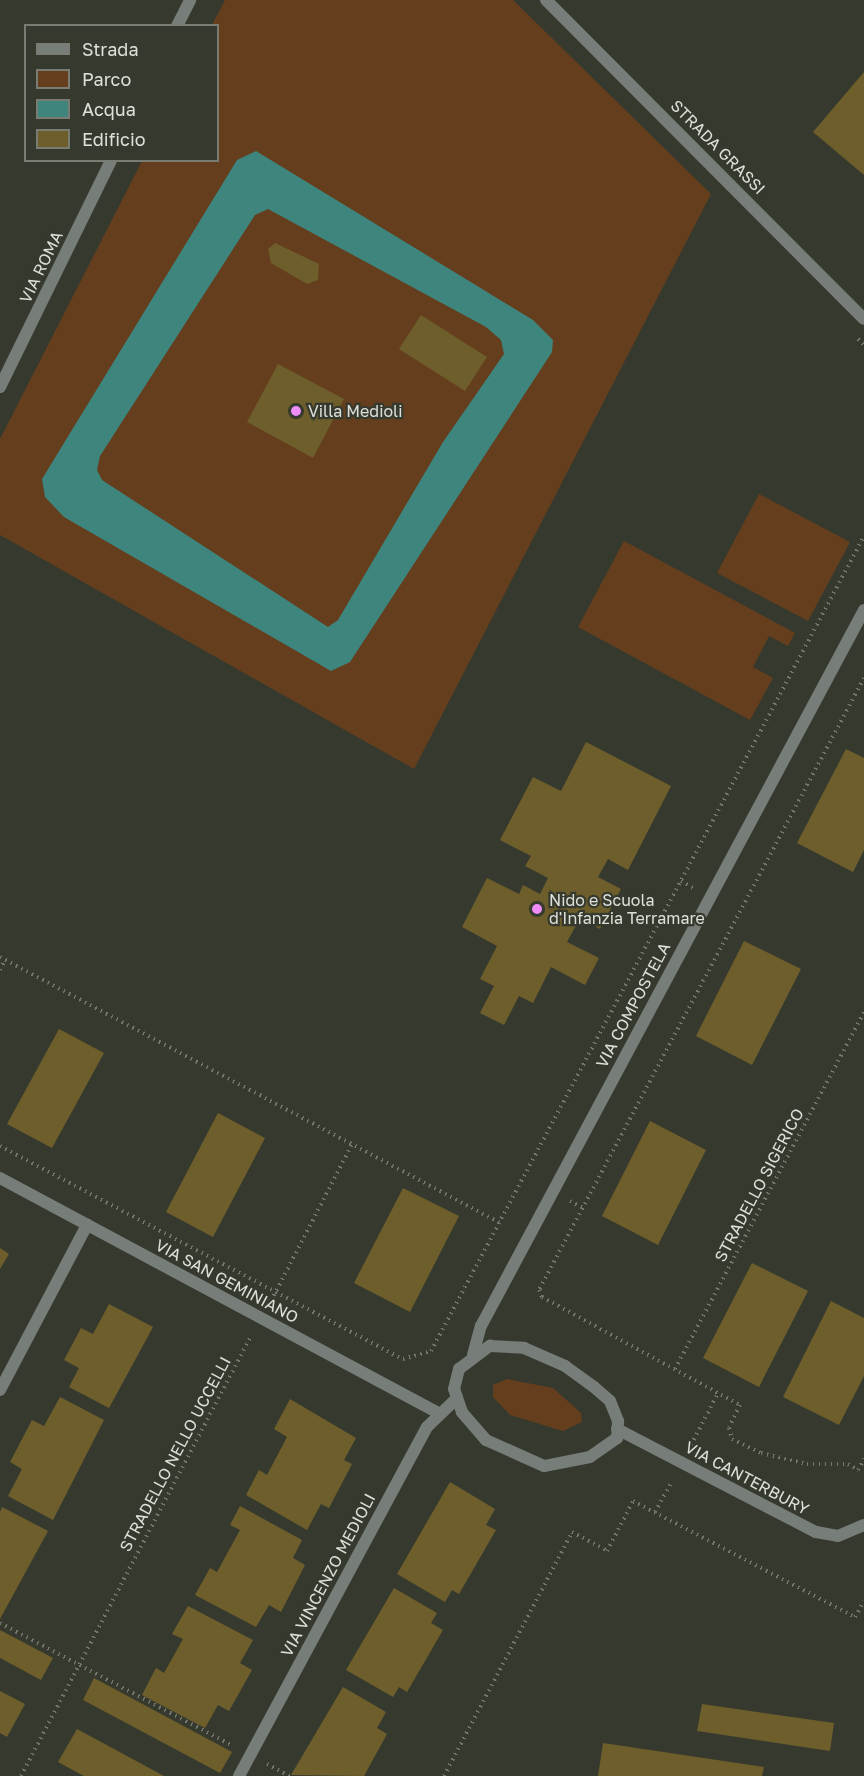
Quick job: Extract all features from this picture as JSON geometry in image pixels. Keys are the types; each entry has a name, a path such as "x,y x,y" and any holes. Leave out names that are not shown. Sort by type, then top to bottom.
{"street":[{"path":"178,24 190,0"},
{"name":"STRADA GRASSI","path":"546,0 864,319"},
{"name":"VIA ROMA","path":"0,387 110,162"},
{"name":"VIA COMPOSTELA","path":"473,1355 487,1315 864,610"},
{"name":"VIA SAN GEMINIANO","path":"0,1178 439,1413"},
{"path":"0,1390 87,1225"},
{"path":"490,1346 524,1348 565,1366 610,1401 617,1438 590,1457 544,1466 486,1440 462,1412 454,1389 459,1369 473,1355 490,1346"},
{"name":"VIA VINCENZO MEDIOLI","path":"239,1776 427,1427 457,1398"},
{"name":"VIA CANTERBURY","path":"617,1429 816,1532 838,1536 864,1525"}],"path":[{"path":"0,1146 403,1359 431,1351 864,536"},
{"path":"864,678 539,1290 542,1297 741,1405 729,1428 732,1439 761,1454 807,1464 848,1464 858,1470 864,1459"},
{"path":"0,957 500,1223"},
{"path":"0,970 5,960"},
{"name":"STRADELLO SIGERICO","path":"675,1370 864,1012"},
{"name":"STRADELLO NELLO UCCELLI","path":"21,1776 352,1144"},
{"path":"444,1776 572,1532 607,1551 633,1501 855,1617 864,1601"},
{"path":"0,1623 290,1776"}],"green space":[{"path":"225,0 513,0 711,194 414,769 0,535 0,439 141,162 219,162 219,24 213,24"},
{"path":"759,494 850,542 808,621 717,573"},
{"path":"624,541 795,633 788,646 769,636 753,667 773,678 750,720 578,627"},
{"path":"507,1379 553,1388 581,1413 582,1422 563,1431 510,1415 493,1397 493,1385"}],"water":[{"path":"256,151 533,320 553,340 552,352 350,662 331,671 64,517 45,497 42,479 237,160","holes":["268,209 486,327 501,340 504,354 443,442 338,620 328,627 102,480 97,470 100,456 255,215"]}],"building":[{"path":"864,72 864,175 813,132"},
{"path":"275,243 319,264 318,280 307,284 271,263 268,249"},
{"path":"421,315 487,357 465,391 399,349"},
{"name":"Villa Medioli","path":"278,364 344,399 313,458 247,422"},
{"path":"586,742 671,786 628,870 608,859 598,877 621,889 600,929 580,918 567,942 599,958 585,985 551,967 533,1003 519,996 504,1025 480,1013 494,986 480,979 497,946 462,927 487,878 519,894 523,885 540,894 548,878 525,866 531,856 500,840 533,777 561,791"},
{"path":"846,749 864,758 864,850 853,872 797,843"},
{"path":"744,941 801,969 752,1065 696,1036"},
{"path":"59,1029 104,1053 52,1148 7,1124"},
{"path":"218,1113 265,1138 213,1237 166,1212"},
{"path":"650,1121 706,1150 658,1245 602,1216"},
{"path":"403,1188 459,1216 410,1312 354,1283"},
{"path":"0,1248 9,1254 0,1269"},
{"path":"752,1263 808,1291 759,1387 703,1358"},
{"path":"831,1301 864,1318 864,1376 839,1425 783,1397"},
{"path":"109,1304 153,1327 109,1408 69,1387 79,1368 64,1360 81,1328 93,1334"},
{"path":"60,1397 104,1420 53,1520 8,1496 22,1469 10,1462 32,1420 44,1426"},
{"path":"290,1399 356,1438 344,1460 352,1464 329,1508 321,1504 307,1530 246,1495 259,1470 267,1475 287,1437 274,1429"},
{"path":"450,1482 495,1509 486,1525 496,1530 459,1594 452,1590 445,1602 397,1574"},
{"path":"240,1506 302,1540 293,1558 305,1565 281,1612 269,1605 256,1627 195,1595 210,1568 217,1572 240,1530 230,1525"},
{"path":"2,1507 48,1531 0,1619 0,1512"},
{"path":"394,1588 437,1613 431,1623 443,1630 407,1692 399,1687 393,1697 346,1670"},
{"path":"188,1606 253,1640 240,1663 252,1670 229,1711 218,1705 205,1728 142,1695 156,1668 164,1673 183,1639 172,1634"},
{"path":"0,1630 53,1658 41,1680 0,1658"},
{"path":"94,1678 232,1752 220,1773 83,1700"},
{"path":"343,1687 386,1712 377,1728 387,1734 364,1776 291,1775"},
{"path":"0,1691 25,1704 7,1737 0,1733"},
{"path":"702,1704 834,1723 830,1751 697,1731"},
{"path":"77,1729 164,1776 84,1776 58,1762"},
{"path":"603,1743 764,1767 762,1776 598,1776"}],"place":[{"name":"Villa Medioli","path":"296,411"},
{"name":"Nido e Scuola d'Infanzia Terramare","path":"537,909"}]}
